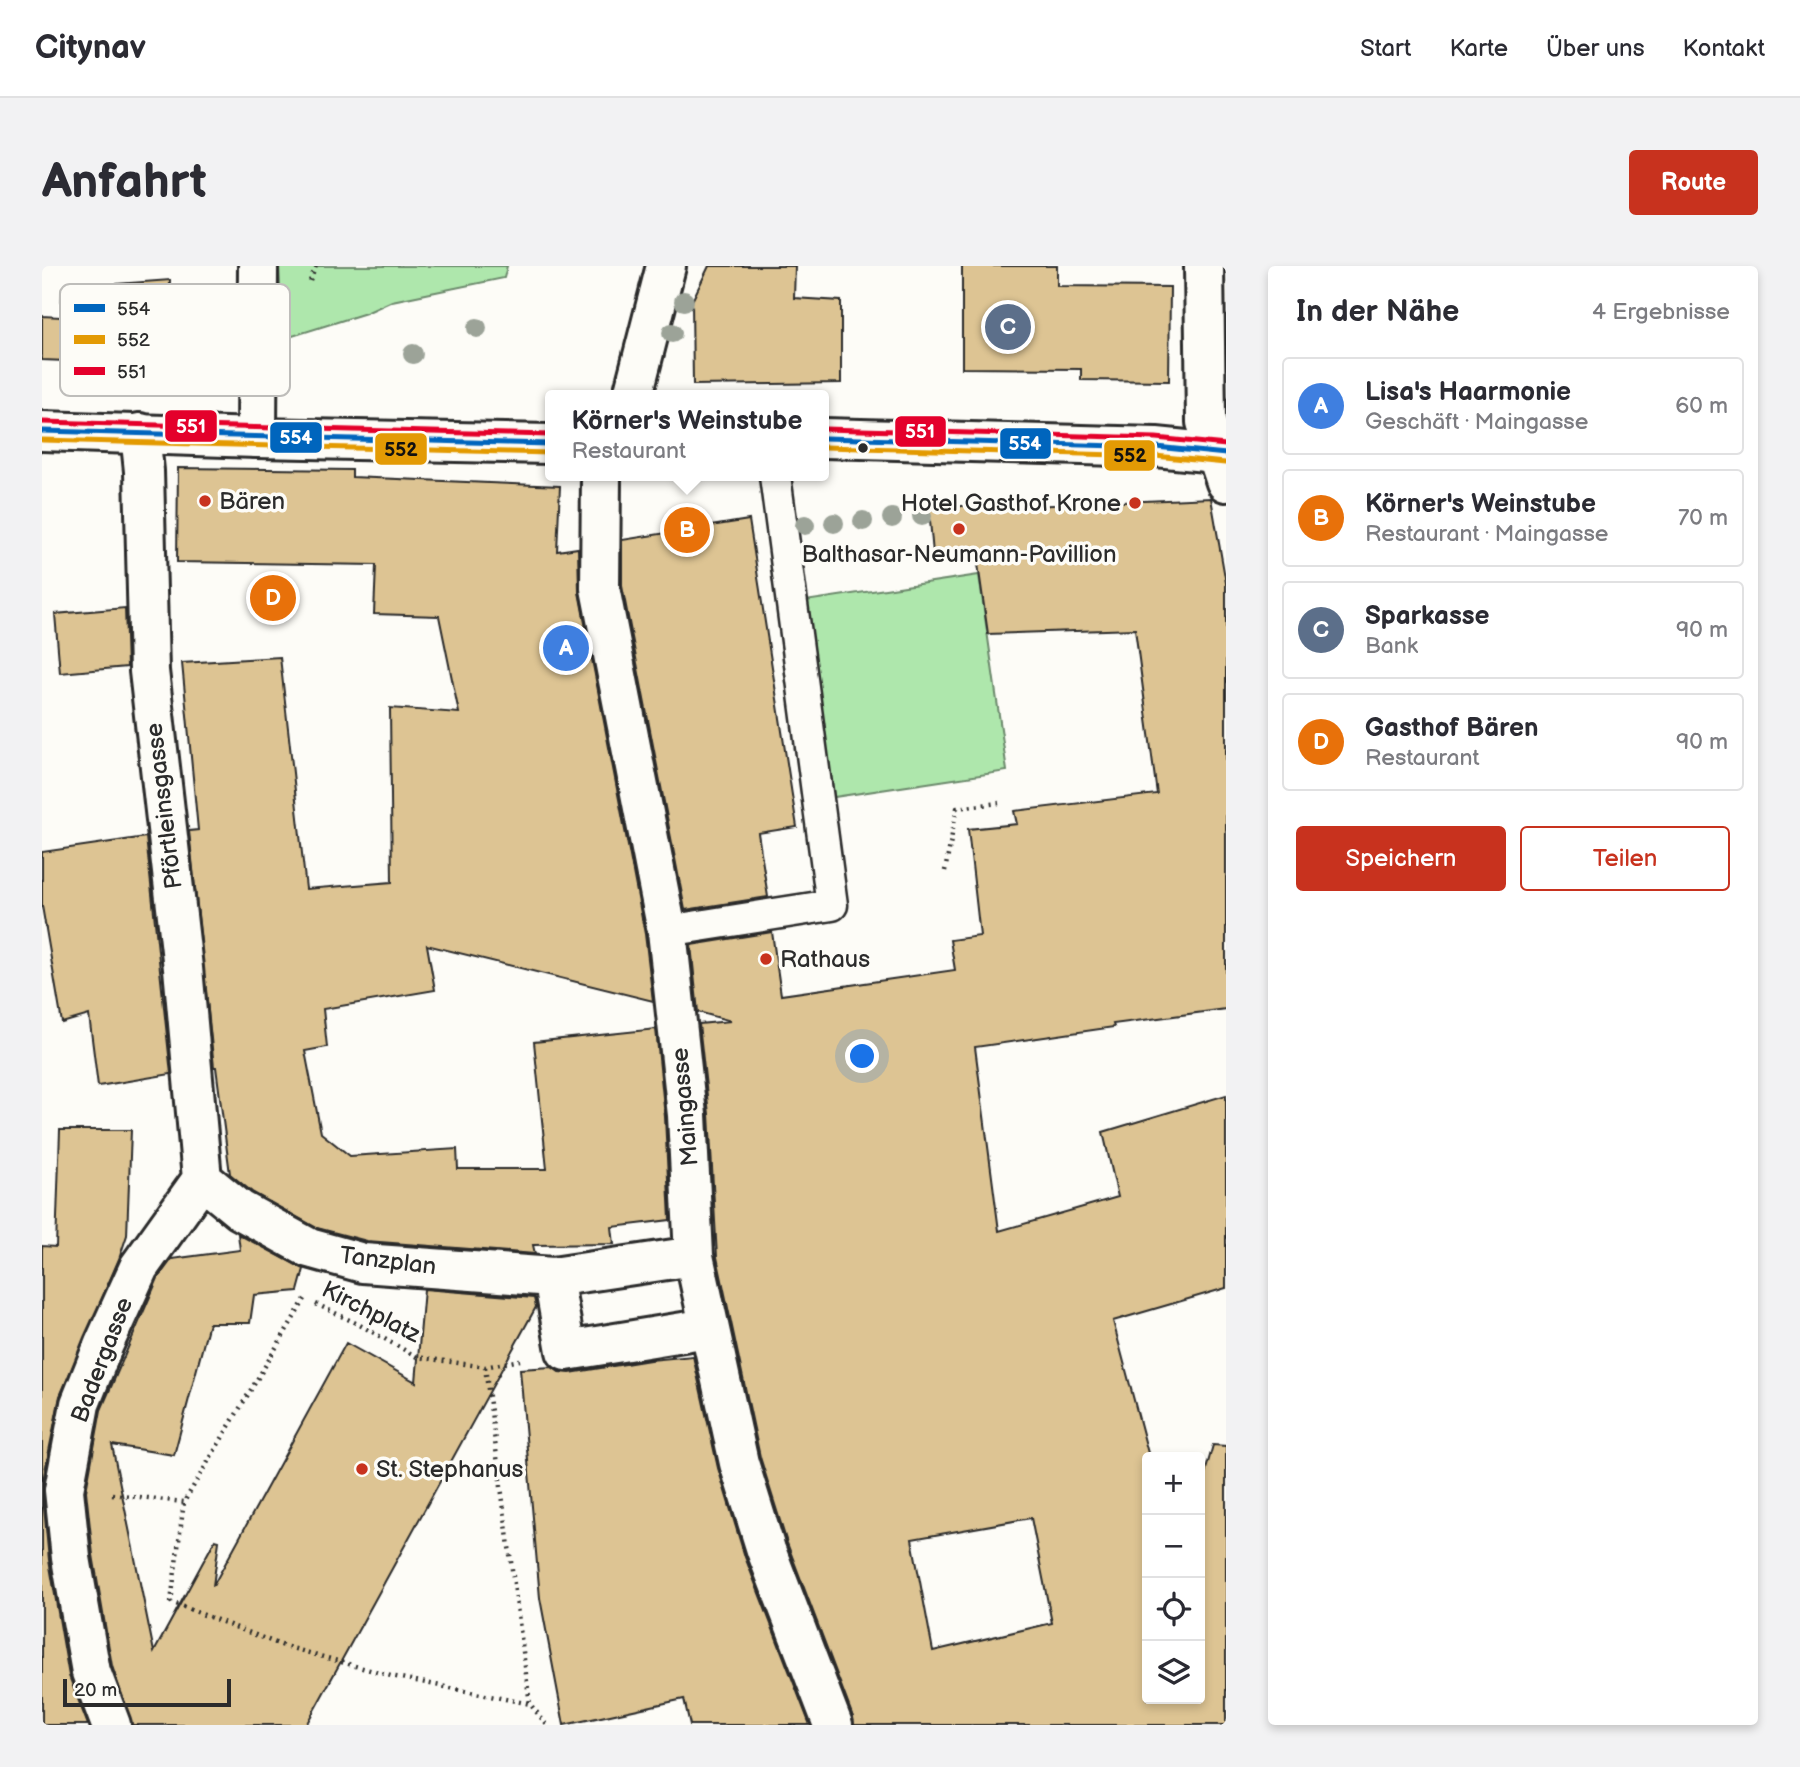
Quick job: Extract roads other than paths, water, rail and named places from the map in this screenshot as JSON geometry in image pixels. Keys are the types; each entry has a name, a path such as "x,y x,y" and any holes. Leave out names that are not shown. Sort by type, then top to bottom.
{"street":[{"path":"257,266 257,284"},
{"path":"634,390 666,266"},
{"path":"1204,266 1206,422 1222,463"},
{"path":"257,396 257,438"},
{"path":"42,431 545,444"},
{"name":"Pförtleinsgasse","path":"140,433 144,471 149,671 183,968 202,1179"},
{"path":"829,438 1156,447 1222,463"},
{"name":"Maingasse","path":"601,481 600,587 667,931 687,1115 694,1256 739,1463 766,1550 833,1725"},
{"name":"Tanzplan","path":"202,1179 240,1210 309,1248 363,1263 553,1276 694,1256"},
{"name":"Badergasse","path":"111,1725 91,1672 71,1558 64,1490 80,1404 104,1344 139,1267 202,1179"},
{"path":"553,1276 566,1351 708,1328"}],"lane":[{"path":"667,931 832,905 776,481"}],"place":[{"name":"Sparkasse","path":"1008,327"},
{"name":"Bären","path":"205,501"},
{"name":"Hotel Gasthof Krone","path":"1135,503"},
{"name":"Balthasar-Neumann-Pavillion","path":"959,529"},
{"name":"Körner's Weinstube","path":"687,530"},
{"name":"Gasthof Bären","path":"273,598"},
{"name":"Lisa's Haarmonie","path":"566,648"},
{"name":"Rathaus","path":"766,959"},
{"name":"St. Stephanus","path":"362,1469"}]}
